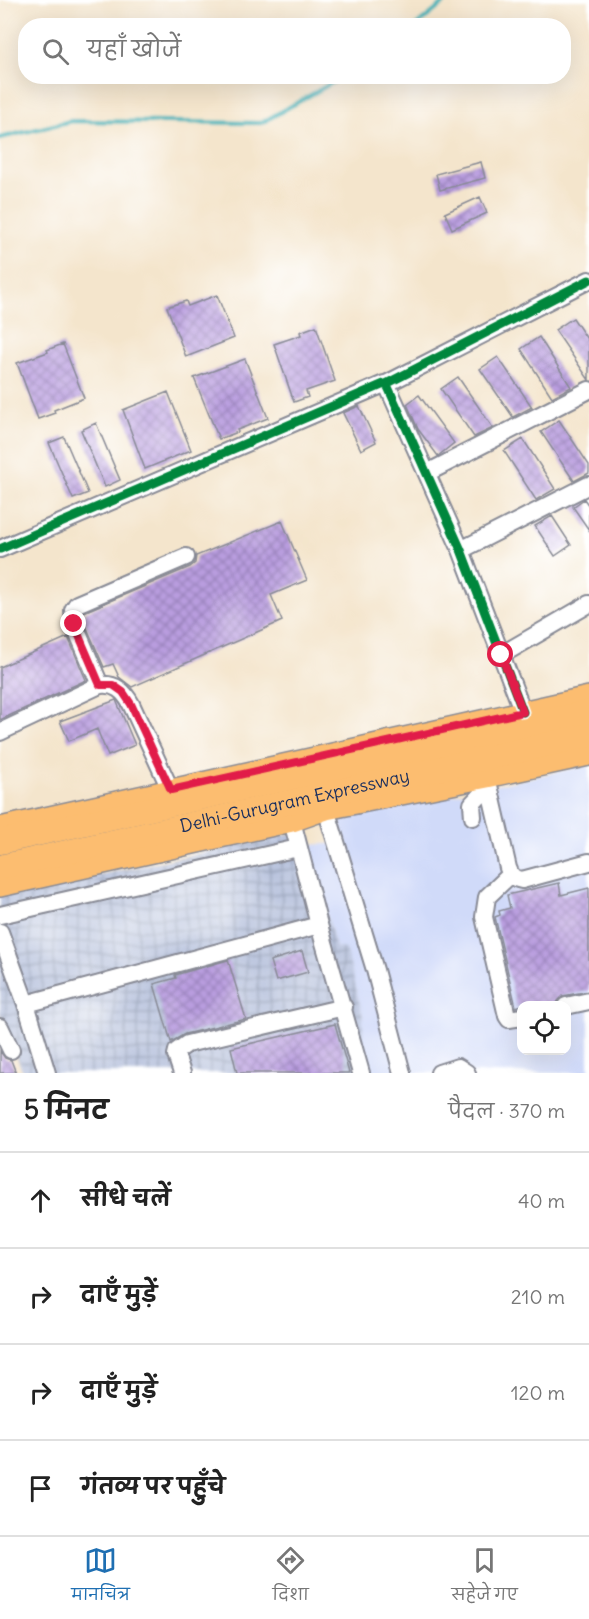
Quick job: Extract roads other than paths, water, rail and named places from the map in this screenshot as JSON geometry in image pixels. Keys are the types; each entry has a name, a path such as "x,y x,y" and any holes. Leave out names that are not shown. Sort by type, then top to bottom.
{"highway":[{"name":"Delhi-Gurugram Expressway","path":"0,842 589,712"},
{"name":"Delhi-Gurugram Expressway","path":"0,867 589,735"}],"main road":[{"path":"0,828 589,697"},
{"path":"0,886 292,821 326,809 488,781 589,755"}],"street":[{"path":"0,549 381,384 386,384 589,280"},
{"path":"386,384 461,550 523,712"},
{"path":"427,473 589,390"},
{"path":"461,550 589,485"},
{"path":"100,685 74,624 73,610 76,604 186,557"},
{"path":"501,655 589,604"},
{"path":"0,732 100,685 113,685 128,698 171,790"},
{"path":"473,817 472,804 488,781"},
{"path":"488,781 510,875 522,880 589,862"},
{"path":"326,809 375,970 402,1073"},
{"path":"292,821 361,1073"},
{"path":"0,915 298,848"},
{"path":"510,875 487,897 484,917 507,1016 517,1017"},
{"path":"26,1004 319,924"},
{"path":"0,932 26,1004 47,1073"},
{"path":"571,1005 589,1001"},
{"path":"182,1073 176,1055 179,1048 187,1044 344,1008"},
{"path":"0,1027 10,1050"},
{"path":"439,1073 458,1067 467,1073"}],"waterway":[{"path":"426,18 448,0"},
{"path":"0,138 71,121 261,123 330,84"}]}
